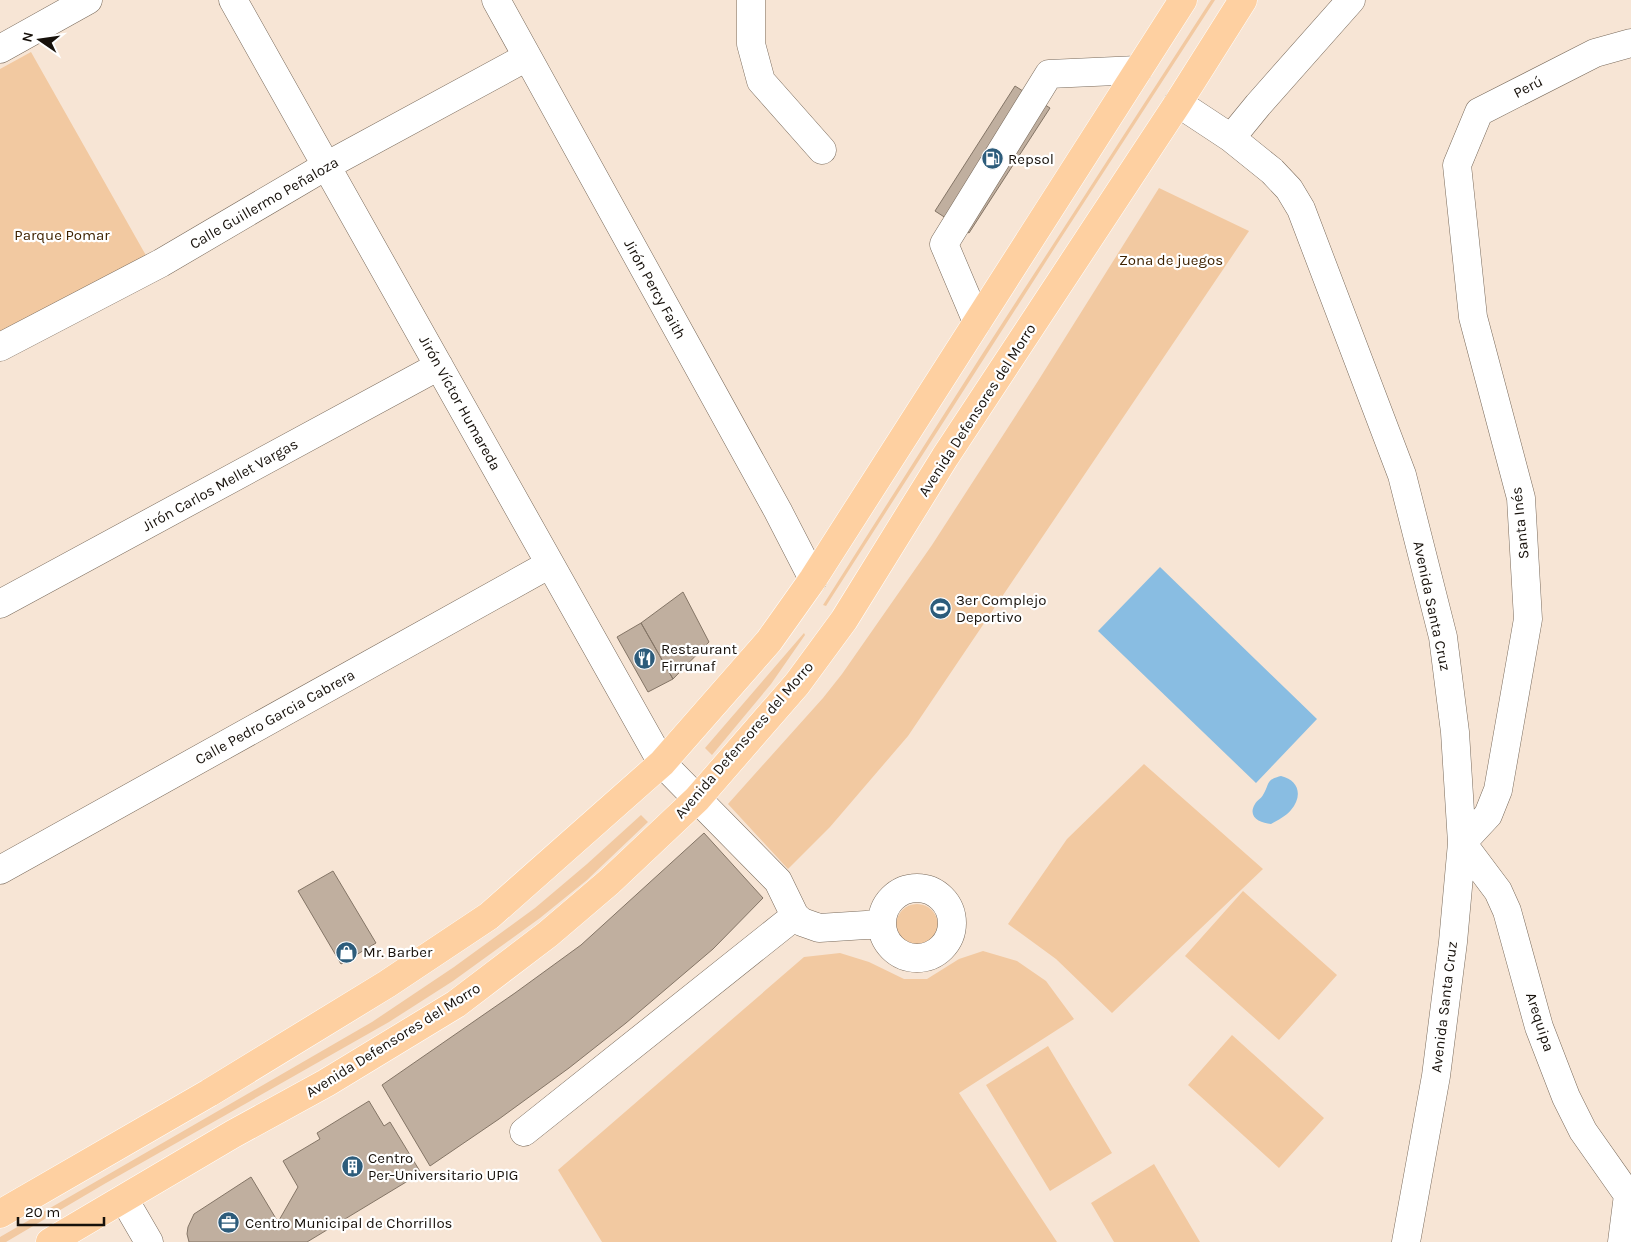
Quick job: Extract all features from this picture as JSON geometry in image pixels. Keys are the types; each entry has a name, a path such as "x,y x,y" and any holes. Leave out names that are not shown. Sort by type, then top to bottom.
{"main road":[{"path":"0,1214 209,1093 386,984 489,916 662,763 769,641 813,579 1183,0"},
{"name":"Avenida Defensores del Morro","path":"50,1242 233,1134 326,1083 456,1004 548,934 609,882 697,799 796,684 844,620 945,457 1178,103 1243,0"}],"street":[{"path":"0,49 88,0"},
{"name":"Jirón Víctor Humareda","path":"233,0 662,763 778,881 795,916"},
{"name":"Jirón Percy Faith","path":"496,0 778,511 813,579"},
{"path":"751,0 751,44 761,81 822,150"},
{"path":"1231,138 1351,0"},
{"name":"Perú","path":"1457,165 1479,112 1595,53 1631,43"},
{"name":"Calle Guillermo Peñaloza","path":"0,347 161,263 326,166 527,57"},
{"path":"977,322 944,244 1050,74 1138,70"},
{"name":"Avenida Santa Cruz","path":"1178,103 1231,138 1272,171 1289,189 1301,209 1402,475 1443,637 1455,732 1462,843 1453,942 1436,1076 1406,1242"},
{"name":"Santa Inés","path":"1457,165 1473,317 1521,498 1528,620 1498,790 1488,814 1462,843"},
{"name":"Jirón Carlos Mellet Vargas","path":"0,604 439,366"},
{"name":"Calle Pedro Garcia Cabrera","path":"0,870 550,564"},
{"name":"Arequipa","path":"1462,843 1498,891 1507,911 1539,1027 1566,1097 1584,1132 1630,1195"},
{"path":"524,1132 795,916 802,922 819,928 882,924"},
{"path":"1625,1239 1630,1195"},
{"path":"124,1199 149,1242"}],"green space":[{"path":"1211,0 1215,0 826,606 823,605 981,356"},
{"name":"Parque Pomar","path":"31,52 148,259 0,340 0,69"},
{"name":"3er Complejo Deportivo","path":"1159,188 1249,231 908,736 830,827 788,869 728,804 823,698 842,674 932,545"},
{"path":"804,633 805,635 771,684 712,755 705,748"},
{"path":"1144,764 1263,869 1112,1013 1056,959 1008,924 1067,839"},
{"path":"641,815 648,822 587,880 540,918 453,981 389,1022 6,1242 0,1242 0,1237 372,1022 454,967 535,908"},
{"path":"1243,891 1337,975 1279,1040 1185,956"},
{"path":"917,904 932,910 938,925 932,940 917,946 902,940 896,925 902,910"},
{"path":"983,951 1017,961 1046,981 1074,1019 959,1093 1057,1242 602,1242 558,1170 804,957 840,953 869,962 904,979 927,979 959,959"},
{"path":"1232,1035 1324,1118 1279,1168 1188,1085"},
{"path":"1048,1046 1112,1153 1050,1191 986,1085"},
{"path":"1154,1164 1200,1242 1114,1242 1091,1203"}],"water":[{"path":"1160,567 1317,719 1256,783 1098,631"},
{"path":"1281,776 1292,781 1297,789 1298,794 1295,805 1282,818 1271,824 1259,821 1253,812 1255,804 1270,781"}],"building":[{"name":"Repsol","path":"1015,86 1050,108 969,233 935,211"},
{"path":"683,592 709,642 673,679 641,623"},
{"name":"Restaurant Firrunaf","path":"641,623 673,679 648,692 617,637"},
{"path":"704,833 763,898 713,949 626,1023 569,1068 430,1166 382,1085 581,945"},
{"path":"333,871 376,943 341,964 298,891"},
{"name":"Centro Per-Universitario UPIG","path":"369,1101 384,1126 390,1122 421,1173 307,1242 189,1242 188,1227 194,1214 251,1177 278,1222 298,1187 283,1161 320,1139 317,1133"}],"place":[{"name":"Repsol","path":"992,159"},
{"name":"3er Complejo Deportivo","path":"940,609"},
{"name":"Restaurant Firrunaf","path":"645,658"},
{"name":"Mr. Barber","path":"347,952"},
{"name":"Centro Per-Universitario UPIG","path":"352,1167"},
{"name":"Centro Municipal de Chorrillos","path":"229,1223"}],"park label":[{"name":"Zona de juegos","path":"1171,260"}]}
